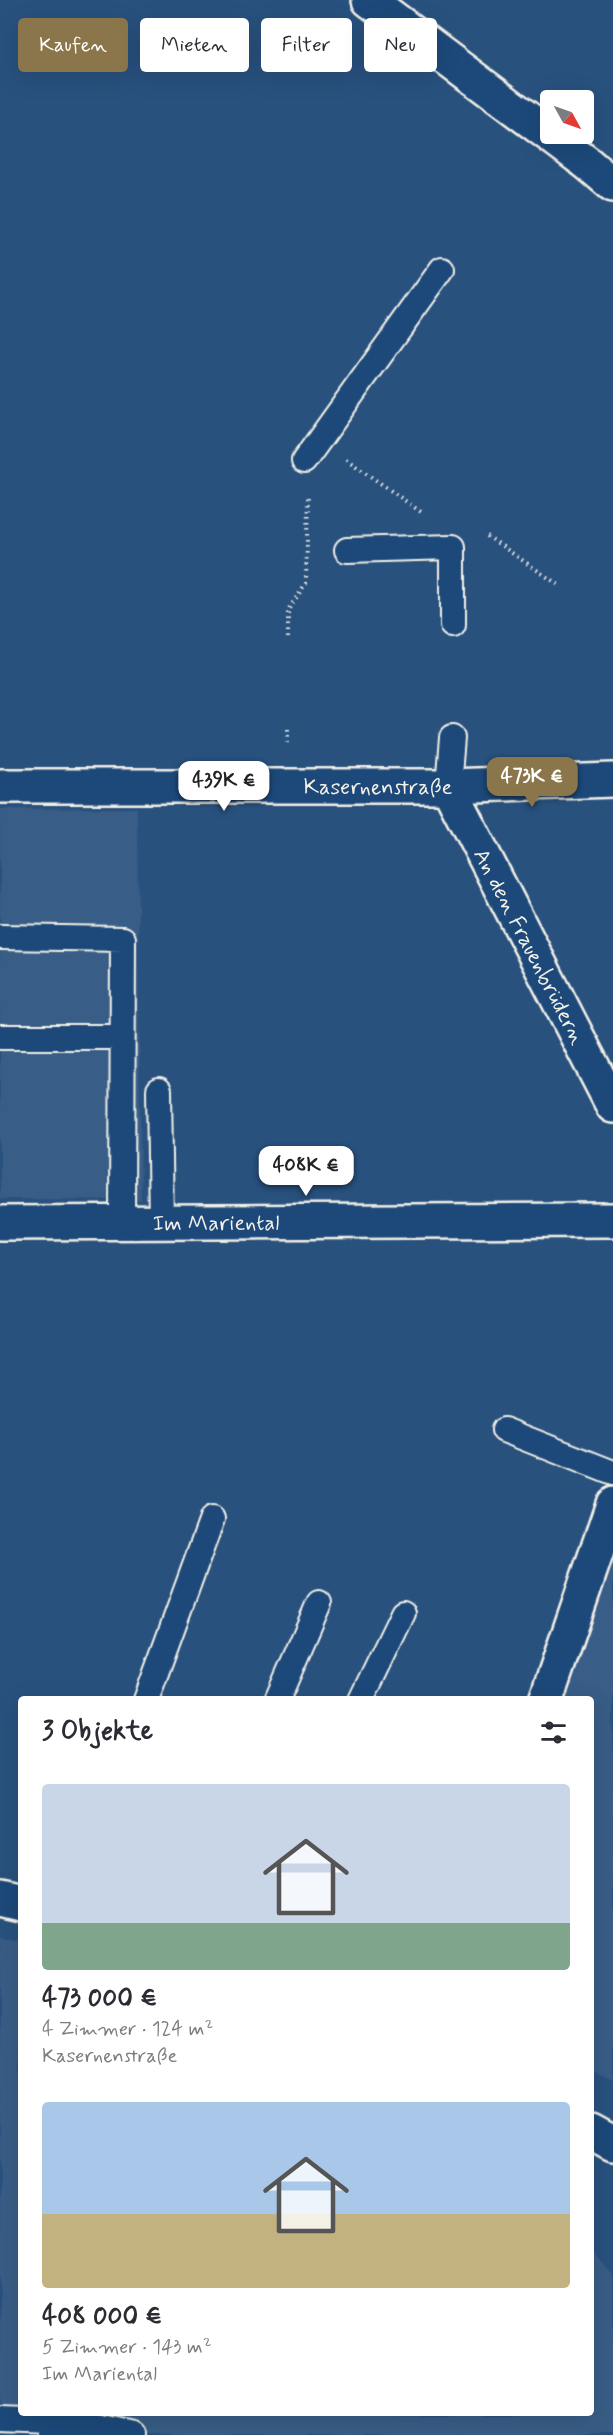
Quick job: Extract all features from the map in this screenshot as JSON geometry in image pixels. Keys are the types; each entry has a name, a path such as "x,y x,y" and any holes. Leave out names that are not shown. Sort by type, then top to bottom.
{"street":[{"path":"369,0 587,163 613,185"},
{"name":"Kasernenstraße","path":"0,786 448,786 613,780"},
{"name":"An den Frauenbrüdern","path":"448,786 613,1106"},
{"name":"Im Mariental","path":"0,1223 613,1220"},
{"path":"547,1696 613,1504"},
{"path":"0,1899 18,1903"},
{"path":"594,2134 613,2144"}],"lane":[{"path":"304,461 442,269"},
{"path":"347,550 453,541 453,625"},
{"path":"448,786 452,738"},
{"path":"0,938 123,939 121,1037 123,1224"},
{"path":"0,1037 121,1037"},
{"path":"159,1090 161,1224"},
{"path":"504,1430 613,1473"},
{"path":"147,1696 212,1519"},
{"path":"279,1696 319,1603"},
{"path":"363,1696 403,1613"},
{"path":"0,2420 84,2424 132,2435"},
{"path":"50,2435 84,2424"}],"path":[{"path":"320,440 453,541 487,536 559,585"},
{"path":"288,638 288,610 306,583 308,488 293,477 304,461"}],"shaded area":[{"path":"137,808 141,1200 0,1199 0,809"},
{"path":"613,1561 613,2080 594,2070 594,1696 566,1696"},
{"path":"0,1936 18,1939 18,2416 594,2416 594,2253 613,2275 613,2435 0,2435"}]}
